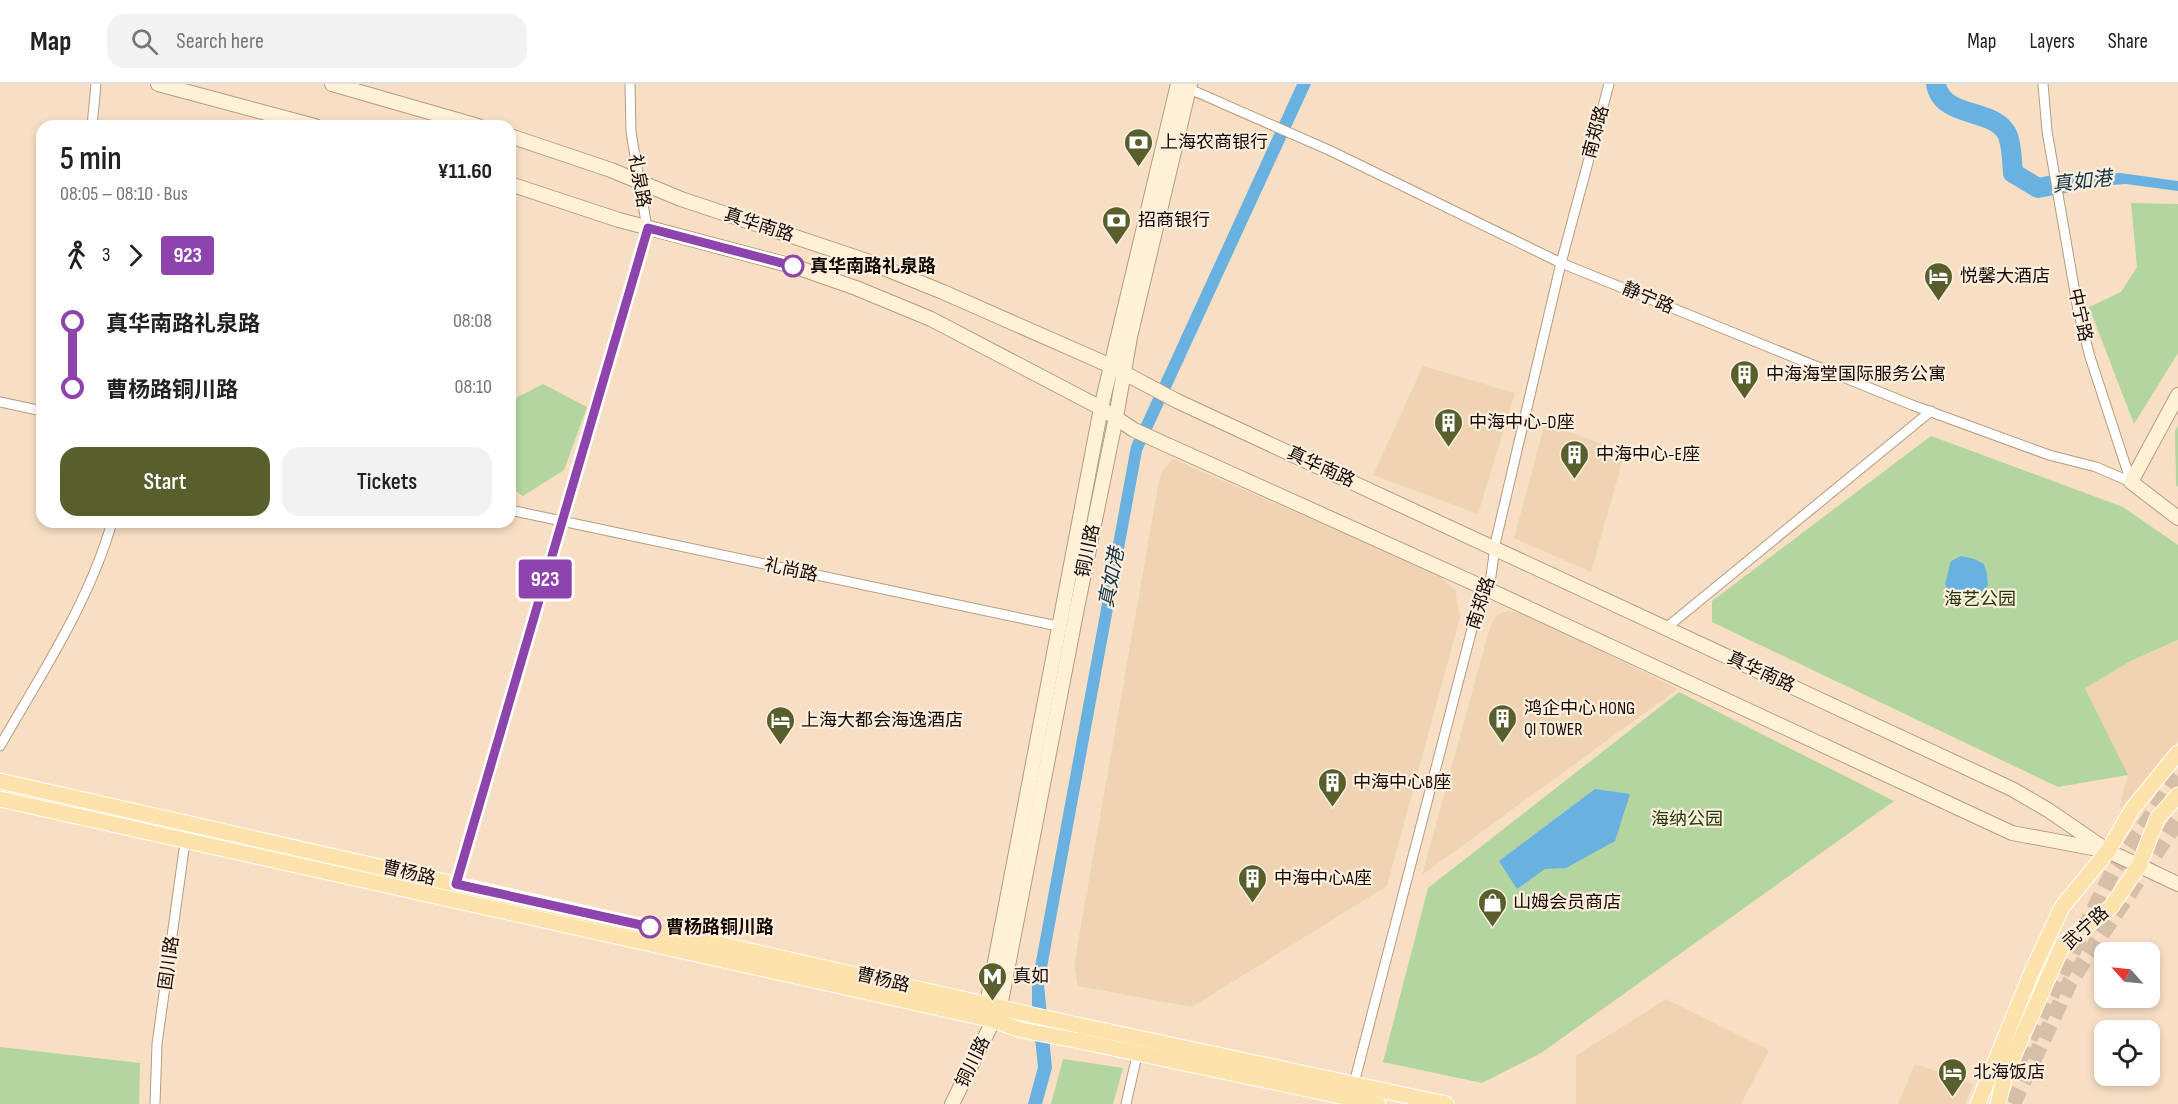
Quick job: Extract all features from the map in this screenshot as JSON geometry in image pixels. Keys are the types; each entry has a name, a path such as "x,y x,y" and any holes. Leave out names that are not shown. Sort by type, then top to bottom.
{"main road":[{"path":"158,84 293,120"},
{"path":"332,84 457,120"},
{"name":"铜川路","path":"952,1104 994,1010 1066,628 1101,408 1117,370 1183,85"},
{"name":"真华南路","path":"516,138 563,153 681,199 874,264 943,292 1117,370 1177,401 2012,789 2048,810 2108,851 2178,884"},
{"name":"真华南路","path":"516,186 648,228 796,267 856,288 932,319 1101,408 1134,430 1489,590 2012,833 2108,851"},
{"name":"铜川路","path":"1066,628 1116,417 1117,370"},
{"path":"2178,395 2131,482 2178,518"},
{"name":"武宁路","path":"1978,1104 2033,969 2062,907 2108,851 2133,808 2178,753"},
{"name":"曹杨路","path":"0,781 189,823 454,891"},
{"name":"武宁路","path":"1998,1104 2005,1075 2063,944 2111,907 2139,866 2157,819 2178,795"},
{"name":"曹杨路","path":"0,799 186,839 454,891 994,1010 1028,1014 1081,1033"},
{"name":"曹杨路","path":"994,1010 1021,1030 1081,1033"},
{"path":"1081,1033 1378,1104"},
{"path":"1351,1096 1446,1104"}],"street":[{"path":"93,120 96,84"},
{"name":"礼泉路","path":"454,891 648,228 631,132 630,84"},
{"name":"南郑路","path":"1351,1096 1479,602 1489,590 1495,548 1561,263 1610,84"},
{"name":"中宁路","path":"2043,84 2047,131 2078,310 2090,357 2131,482"},
{"name":"静宁路","path":"1183,85 1331,151 1561,263 1902,401 2049,455 2096,467 2131,482"},
{"path":"0,402 36,410"},
{"path":"1666,628 1931,411"},
{"name":"礼尚路","path":"516,511 1066,628"},
{"path":"0,746 73,619 104,551 110,528"},
{"name":"固川路","path":"155,1104 157,1044 189,823"},
{"path":"1126,1104 1138,1046"}],"shaded area":[{"path":"1423,366 1515,393 1478,514 1373,475"},
{"path":"1545,423 1625,452 1591,572 1514,538"},
{"path":"1173,459 1437,574 1455,590 1460,617 1387,886 1192,1007 1078,986 1074,965 1159,481 1163,470"},
{"path":"1509,611 1528,615 1678,689 1422,875 1490,627 1495,618"},
{"path":"2178,641 2178,741 2131,799 2119,809 2128,775 2085,688 2132,661"},
{"path":"1666,999 1769,1050 1741,1104 1576,1104 1576,1056"},
{"path":"1915,1064 1973,1084 1965,1104 1898,1104"}],"green space":[{"path":"2131,203 2178,204 2178,353 2134,424 2089,307 2121,292 2137,267"},
{"path":"543,384 587,407 564,470 523,496 516,491 516,398"},
{"path":"2178,425 2178,487 2176,485 2175,431"},
{"name":"海艺公园","path":"1931,436 2123,507 2178,545 2178,640 2131,661 2085,688 2128,775 2058,787 1712,622 1712,601"},
{"name":"海纳公园","path":"1679,692 1894,801 1541,1053 1482,1083 1383,1062 1428,888"},
{"path":"0,1047 140,1063 139,1104 0,1104"},
{"path":"1063,1059 1123,1068 1113,1104 1051,1104"}],"water":[{"path":"1297,84 1311,84 1142,451 1044,984 1052,1068 1042,1104 1028,1104 1038,1067 1032,1009 1032,983 1131,446"},
{"path":"1930,84 1945,84 1944,99 2013,132 2013,173 2038,188 2078,173 2120,173 2178,181 2178,191 2126,184 2082,187 2040,197 2009,179 2004,162 2001,136 1943,108 1936,100"},
{"path":"1961,556 1984,564 1988,586 1980,593 1951,599 1945,584 1951,561"},
{"path":"1595,789 1630,794 1615,841 1566,868 1545,869 1517,889 1499,861"}],"waterway":[{"name":"真如港","path":"1936,84 1940,95 1948,103 1982,116 2002,127 2009,140 2013,173 2038,188 2069,182"}],"tunnel":[{"path":"2019,1060 2112,873 2178,776"},
{"path":"2013,1104 2070,982 2178,820"}],"bus line":[{"name":"923","path":"650,927 456,884 648,228 793,266"}],"place":[{"name":"上海农商银行","path":"1139,168"},
{"name":"招商银行","path":"1117,246"},
{"name":"真华南路礼泉路","path":"793,266"},
{"name":"悦馨大酒店","path":"1939,302"},
{"name":"中海海堂国际服务公寓","path":"1745,400"},
{"name":"中海中心-D座","path":"1448,448"},
{"name":"中海中心-E座","path":"1575,480"},
{"name":"鸿企中心 HONG QI TOWER","path":"1503,744"},
{"name":"上海大都会海逸酒店","path":"780,746"},
{"name":"中海中心B座","path":"1332,808"},
{"name":"中海中心A座","path":"1253,904"},
{"name":"曹杨路铜川路","path":"650,927"},
{"name":"山姆会员商店","path":"1492,928"},
{"name":"真如","path":"992,1002"},
{"name":"北海饭店","path":"1952,1098"}]}
